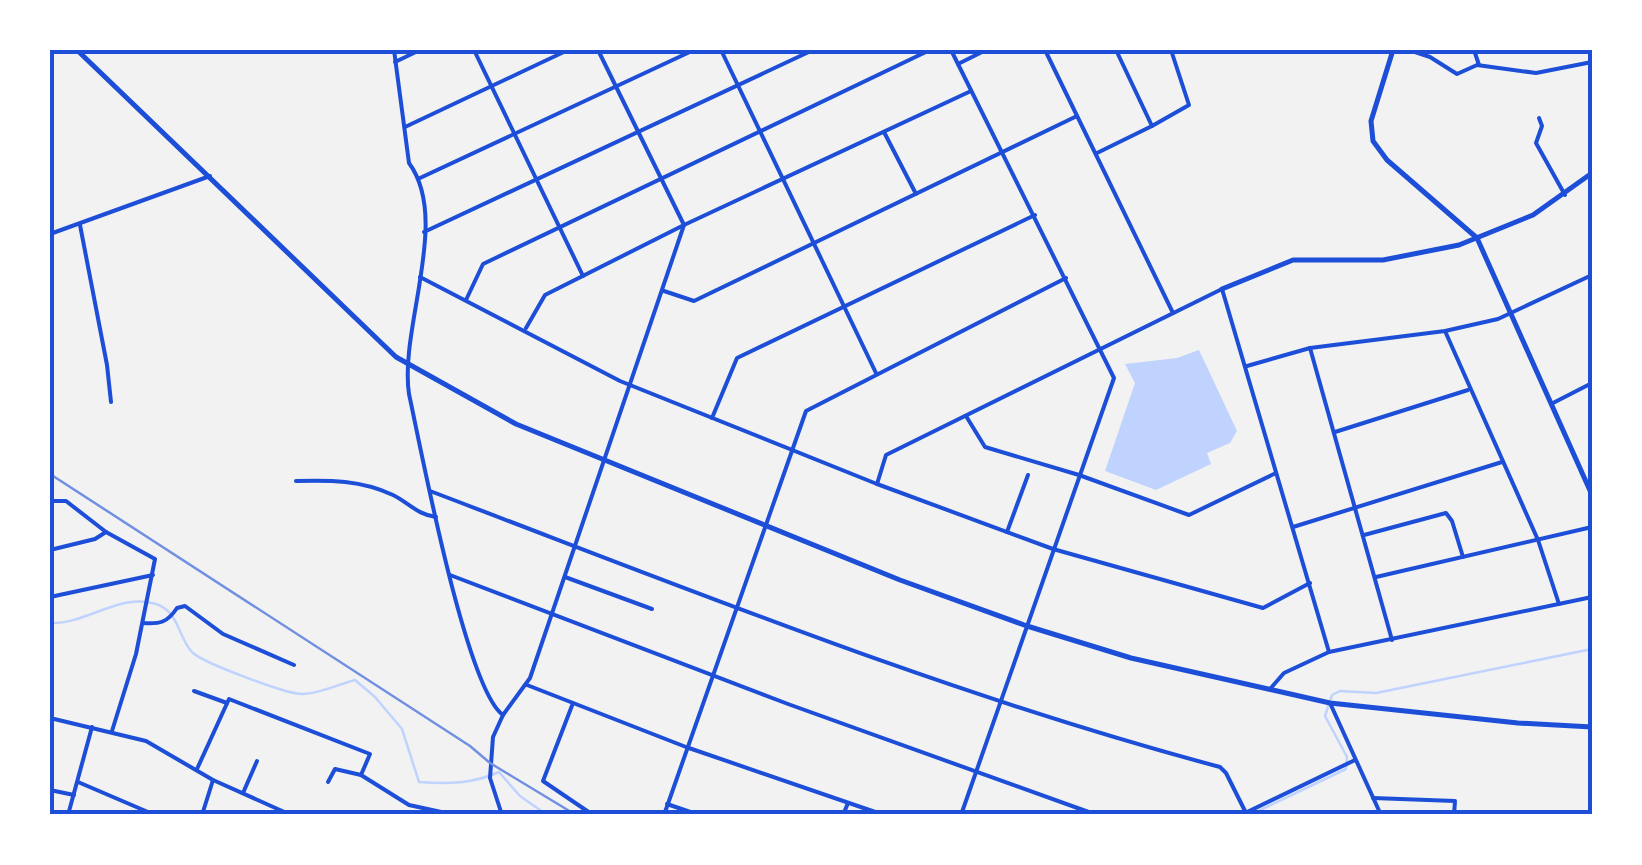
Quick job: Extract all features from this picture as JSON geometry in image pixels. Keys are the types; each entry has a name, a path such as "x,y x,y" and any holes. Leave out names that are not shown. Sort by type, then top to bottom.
{"main road":[{"path":"78,50 406,364 506,420 764,526 1027,626 1183,672 1330,703 1592,727"},
{"path":"1392,50 1370,121 1373,141 1387,160 1477,238 1592,495"},
{"path":"1222,289 1293,260 1397,258 1445,249 1516,224 1565,195 1592,173"}],"street":[{"path":"394,50 408,164 420,178 424,232 406,364 409,394 450,575 485,689 495,709 503,715"},
{"path":"396,62 420,50"},
{"path":"474,50 583,276"},
{"path":"403,128 568,50"},
{"path":"502,815 490,768 494,730 527,685 684,225 598,50"},
{"path":"420,178 694,50"},
{"path":"720,50 876,373"},
{"path":"424,232 813,50"},
{"path":"466,301 483,264 930,50"},
{"path":"951,50 1114,378 961,815"},
{"path":"958,64 986,50"},
{"path":"1045,50 1174,313"},
{"path":"1116,50 1152,126"},
{"path":"1096,154 1189,105 1172,50"},
{"path":"1409,50 1430,57 1456,74 1479,65 1536,73 1592,62"},
{"path":"1474,50 1479,65"},
{"path":"525,329 545,295 684,225 971,91"},
{"path":"664,291 694,301 1077,116"},
{"path":"1540,118 1542,126 1536,143 1565,195"},
{"path":"883,130 916,194"},
{"path":"50,234 210,176"},
{"path":"712,418 737,358 1035,215"},
{"path":"80,225 111,402"},
{"path":"1244,367 1310,348 1445,332 1513,314 1592,275"},
{"path":"420,278 632,385 877,484 1052,549 1262,608 1310,583"},
{"path":"664,815 808,408 1066,278"},
{"path":"877,484 886,455 1222,289 1330,652"},
{"path":"1445,332 1538,540 1559,605"},
{"path":"1310,348 1392,640"},
{"path":"1552,403 1592,384"},
{"path":"1334,432 1470,389"},
{"path":"966,416 982,445 1189,515 1276,473"},
{"path":"1292,527 1502,462"},
{"path":"1007,532 1028,475"},
{"path":"296,480 361,484 392,495 424,516 436,518"},
{"path":"430,491 737,609 1000,704 1223,769 1245,814 1355,760"},
{"path":"50,501 66,501 106,532 154,557 143,623 112,731"},
{"path":"1364,534 1446,513 1463,557"},
{"path":"1376,577 1592,527"},
{"path":"50,550 100,538 106,532"},
{"path":"50,598 154,575"},
{"path":"450,575 712,676 1079,812 1097,815"},
{"path":"565,577 652,609"},
{"path":"1269,690 1284,674 1330,652 1592,598"},
{"path":"143,623 160,624 171,618 177,608 186,606 223,634 294,666"},
{"path":"527,685 686,747 884,815"},
{"path":"194,690 227,703"},
{"path":"196,769 229,699 370,754 362,775"},
{"path":"573,702 544,782 593,815"},
{"path":"1330,703 1381,815"},
{"path":"50,718 152,743 214,780 292,815"},
{"path":"68,815 92,727"},
{"path":"243,793 257,761"},
{"path":"328,782 335,769 362,775 409,805 455,815"},
{"path":"202,815 214,780"},
{"path":"78,782 155,815"},
{"path":"50,790 74,796"},
{"path":"1374,798 1454,801 1454,815"},
{"path":"843,815 848,802"},
{"path":"667,804 699,815"}],"water":[{"path":"1199,350 1237,431 1230,443 1207,453 1211,464 1156,490 1105,471 1135,383 1125,364 1177,358"}],"waterway":[{"path":"50,623 143,601 170,613 193,653 247,678 303,694 355,680 402,729 419,782 460,782 499,772 520,796 547,815"},
{"path":"1250,815 1346,769 1347,757 1325,716 1332,695 1340,691 1376,693 1592,649"}],"railway":[{"path":"50,474 470,746 490,763 576,815"}]}
